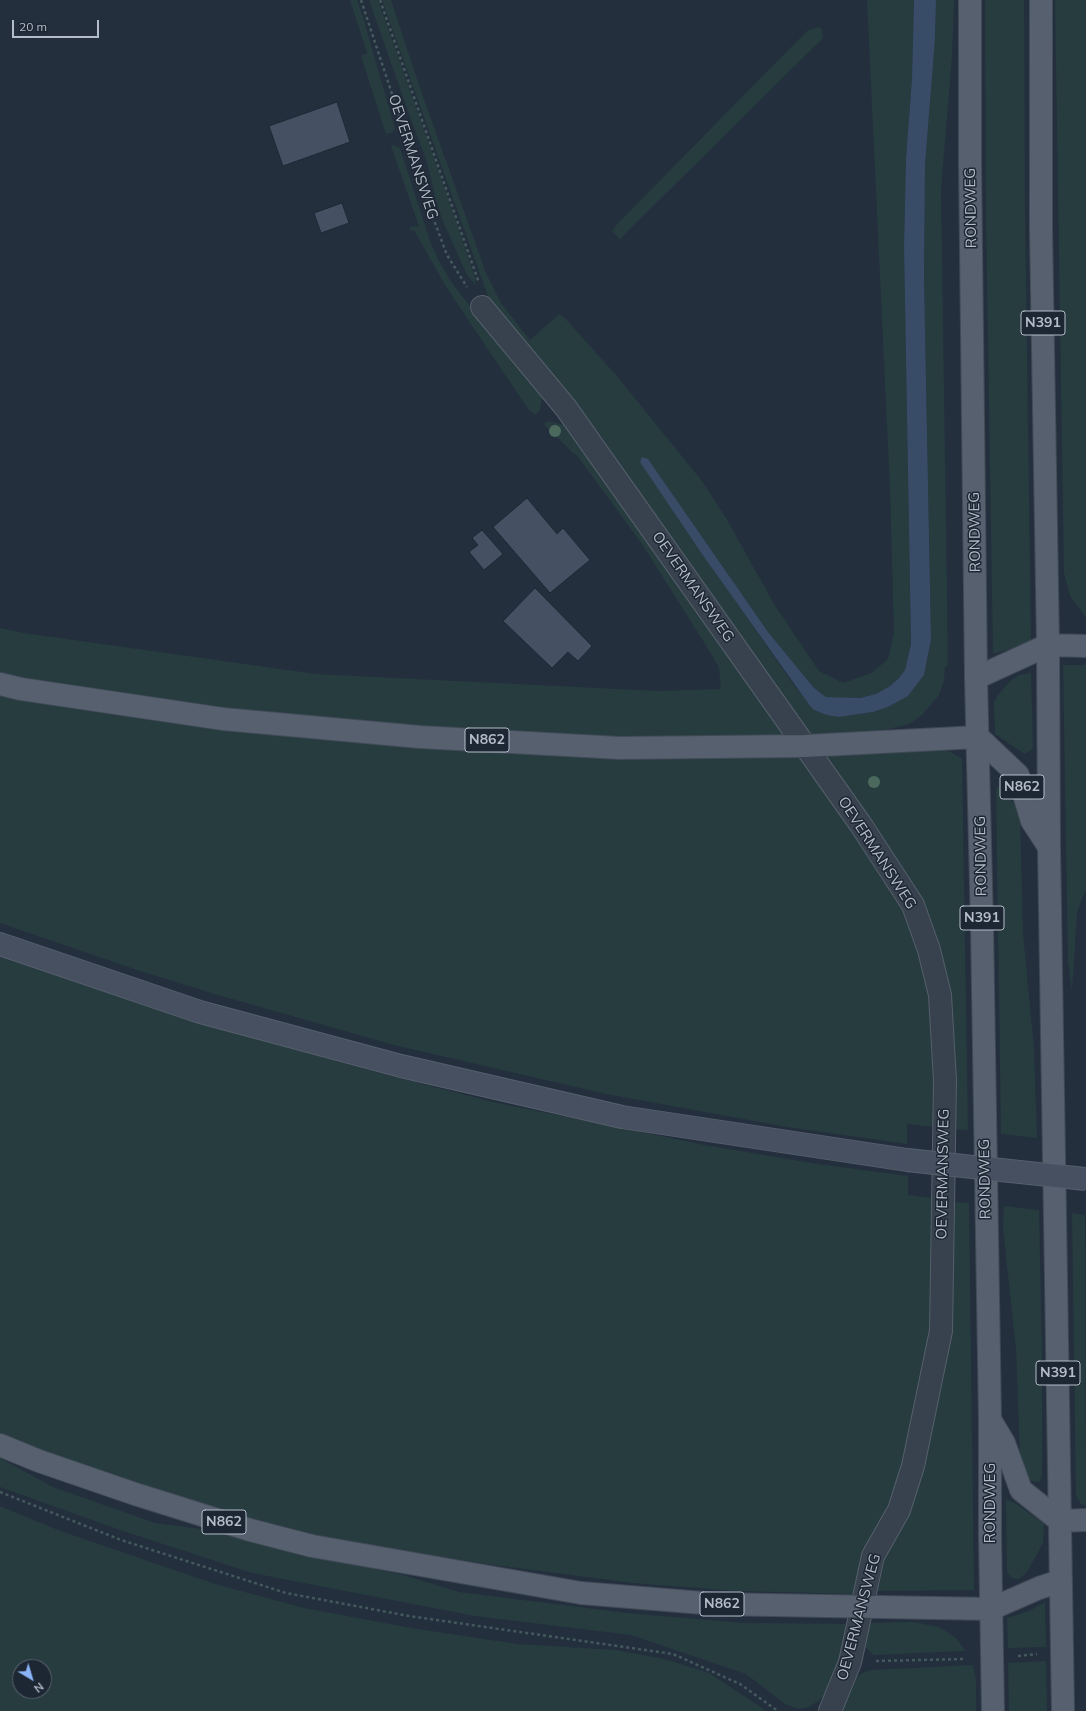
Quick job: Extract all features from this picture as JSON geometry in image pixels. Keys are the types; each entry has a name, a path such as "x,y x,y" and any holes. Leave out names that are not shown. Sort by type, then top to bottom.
{"main road":[{"name":"RONDWEG","path":"970,0 970,154 976,678 990,1420 993,1711"},
{"name":"N391","path":"1041,0 1041,231 1063,1711"},
{"path":"976,678 1048,645 1086,646"},
{"name":"N862","path":"0,684 29,690 223,720 420,737 620,748 805,746 978,737 1018,775 1032,820 1049,847"},
{"path":"0,944 200,1012 401,1066 622,1117 907,1160 1086,1179"},
{"path":"990,1420 1004,1443 1021,1490 1060,1521 1086,1520"},
{"name":"N862","path":"0,1445 39,1461 135,1494 250,1530 312,1546 581,1593 715,1604 991,1609 1039,1588 1060,1581"}],"street":[{"name":"OEVERMANSWEG","path":"482,307 566,408 861,825 913,905 929,950 940,996 945,1081 941,1331 913,1466 899,1510 873,1556 850,1662 830,1711"}],"path":[{"name":"OEVERMANSWEG","path":"361,0 432,215 447,255 463,281 482,307"},
{"name":"OEVERMANSWEG","path":"380,0 474,267 482,293 482,307"},
{"path":"0,1492 121,1540 286,1593 409,1616 673,1654 740,1684 778,1711"}],"green space":[{"path":"350,0 357,0 363,17 395,129 391,133 386,134 361,56 367,53"},
{"path":"369,0 378,0 455,218 475,278 476,286 466,273 442,219 426,159"},
{"path":"382,0 391,0 420,88 486,273 501,303 530,340 559,314 564,317 616,375 702,481 726,518 774,604 819,671 843,683 871,673 888,659 894,633 890,489 867,0 914,0 912,78 906,158 904,247 911,644 905,670 899,678 890,686 876,694 860,698 826,697 814,688 768,632 648,459 678,519 794,685 814,710 839,717 873,712 888,707 908,696 924,675 931,640 924,276 925,165 935,39 936,0 954,0 952,57 941,189 948,665 945,667 944,681 939,695 922,715 909,724 881,731 811,735 692,570 602,437 489,299"},
{"path":"985,0 1024,0 1025,208 1031,643 993,654 986,214"},
{"path":"1055,0 1086,0 1086,618 1070,596 1064,573"},
{"path":"818,27 822,29 823,38 620,239 612,231 618,223 807,31"},
{"path":"393,145 400,148 430,241 450,280 480,320 543,393 540,410 535,415 529,410 445,285 414,230 411,231 409,227 419,226 391,146"},
{"path":"548,421 569,426 733,655 785,737 656,738 539,735 376,725 207,708 0,675 0,628 24,633 316,674 658,691 721,689 719,668 712,655 642,544 576,454 574,454 544,424"},
{"path":"1063,665 1086,665 1086,889 1077,912 1072,991 1068,961"},
{"path":"1031,673 1033,749 1025,754 995,734 994,702 1010,681 1019,675"},
{"path":"0,692 482,750 676,759 799,755 900,899 915,935 931,1002 934,1127 907,1124 907,1144 787,1127 606,1094 394,1045 218,995 137,970 0,923"},
{"path":"947,750 962,759 968,1130 953,1129 912,885 828,757 830,755"},
{"path":"999,786 1017,807 1020,815 1023,933 1034,1049 1037,1138 1001,1134 996,789"},
{"path":"0,957 176,1016 372,1071 493,1102 705,1145 818,1164 908,1176 908,1195 932,1198 933,1244 931,1332 904,1461 885,1512 862,1554 853,1594 738,1591 633,1583 494,1565 377,1547 255,1523 136,1487 0,1435"},
{"path":"952,1202 969,1203 974,1590 878,1591 886,1552 906,1522 911,1509 944,1377 950,1304"},
{"path":"1004,1206 1039,1210 1042,1354 1042,1476 1040,1481 1037,1482 1029,1480 1020,1458 1016,1349 1003,1228"},
{"path":"1072,1213 1085,1215 1086,1506 1081,1504 1076,1495"},
{"path":"0,1458 53,1487 155,1523 225,1532 407,1576 459,1592 627,1613 744,1623 847,1624 839,1660 826,1693 819,1701 808,1707 798,1709 785,1704 746,1674 631,1635 475,1616 252,1573 120,1530 0,1487"},
{"path":"1006,1499 1015,1503 1044,1524 1043,1543 1027,1572 1019,1579 1012,1578 1007,1572"},
{"path":"0,1506 58,1530 215,1584 304,1608 411,1628 518,1644 616,1650 664,1659 709,1673 765,1711 0,1711"},
{"path":"1045,1602 1046,1647 1008,1648 1007,1618 1029,1611"},
{"path":"913,1622 939,1627 957,1639 965,1651 874,1655 865,1647 866,1629 869,1623"},
{"path":"1046,1661 1047,1711 1009,1711 1008,1663"},
{"path":"973,1665 976,1680 976,1711 842,1711 857,1677 864,1672 871,1670"}],"water":[{"path":"914,0 936,0 935,39 925,165 924,276 931,640 924,675 908,696 888,707 873,712 839,717 827,715 814,710 810,706 702,554 640,462 642,457 648,459 768,632 814,688 826,697 860,698 876,694 890,686 899,678 905,670 911,644 904,247 906,158 912,78"}],"building":[{"path":"337,102 350,142 283,166 269,126"},
{"path":"342,203 349,223 321,233 314,213"},
{"path":"527,498 557,534 563,528 590,560 550,593 493,527"},
{"path":"482,530 503,554 484,570 469,552 478,545 472,538"},
{"path":"535,588 592,646 578,661 568,652 552,668 503,621"}]}
